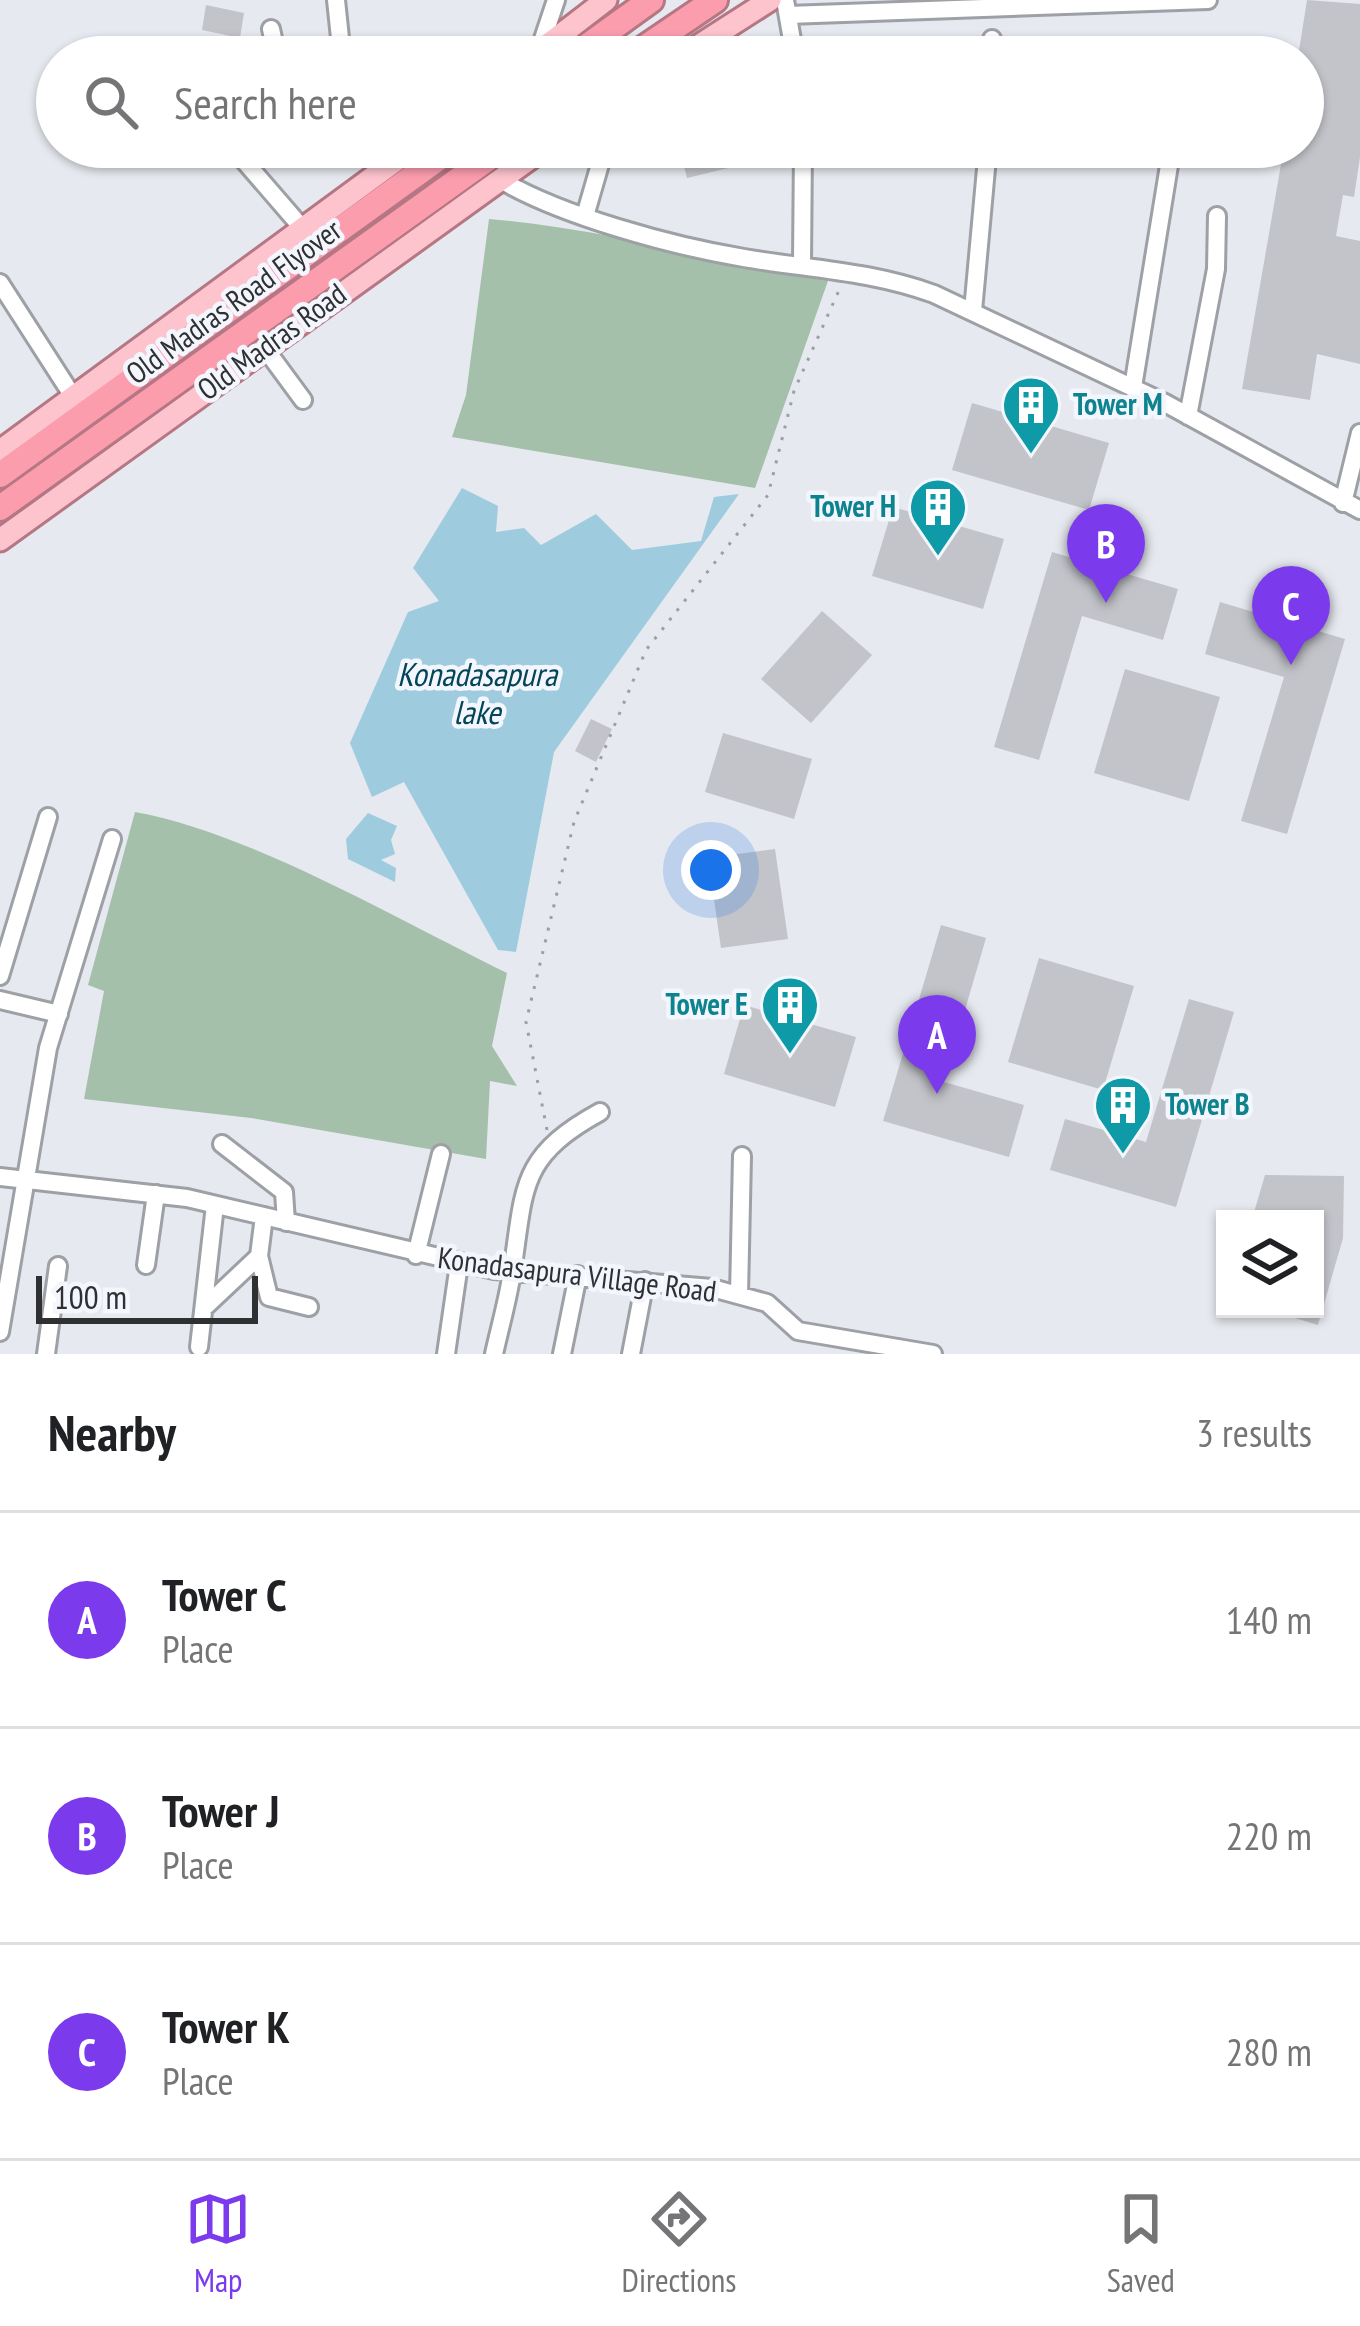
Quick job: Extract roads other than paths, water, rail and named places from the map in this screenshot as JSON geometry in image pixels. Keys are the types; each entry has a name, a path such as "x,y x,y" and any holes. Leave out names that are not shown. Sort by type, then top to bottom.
{"highway":[{"path":"601,36 651,0"},
{"path":"663,36 715,0"},
{"name":"Old Madras Road Flyover","path":"0,475 425,168"},
{"name":"Old Madras Road Flyover","path":"0,508 474,168"}],"main road":[{"path":"559,36 605,0"},
{"path":"714,36 770,0"},
{"path":"0,451 386,168"},
{"name":"Old Madras Road","path":"0,540 514,168"}],"street":[{"path":"336,0 340,36"},
{"path":"543,36 556,0"},
{"path":"786,8 1208,0"},
{"path":"271,29 272,36"},
{"path":"250,168 303,229"},
{"path":"585,216 599,168"},
{"path":"802,168 802,263"},
{"path":"973,311 986,168"},
{"path":"1133,387 1169,168"},
{"path":"499,178 533,200 744,258 896,280 1133,387 1351,507 1360,433"},
{"path":"1188,416 1216,269 1217,216"},
{"path":"0,284 74,398"},
{"path":"265,347 303,400"},
{"path":"0,976 48,817"},
{"path":"0,1332 22,1180 59,1014 112,839"},
{"path":"0,1000 59,1014"},
{"path":"494,1354 512,1271 520,1197 550,1144 600,1112"},
{"path":"222,1144 284,1192 286,1222"},
{"path":"416,1255 441,1154"},
{"path":"739,1295 742,1156"},
{"name":"Konadasapura Village Road","path":"0,1178 215,1204 459,1264 739,1295 767,1303 798,1331 884,1350 933,1354"},
{"path":"146,1265 156,1194"},
{"path":"200,1347 215,1204"},
{"path":"264,1216 259,1256 269,1297 309,1307"},
{"path":"206,1306 259,1256"},
{"path":"446,1354 459,1264"},
{"path":"46,1354 58,1265"},
{"path":"562,1354 578,1275"},
{"path":"632,1354 645,1281"}],"water":[{"name":"Konadasapura lake","path":"462,488 498,506 496,532 524,528 541,545 596,514 632,550 701,541 714,497 739,494 554,752 516,952 498,950 404,782 372,797 350,743 408,612 439,601 413,568"},
{"path":"368,813 397,826 391,840 395,854 381,860 396,868 395,882 348,859 346,839"}],"place":[{"name":"Tower M","path":"1031,456"},
{"name":"Tower H","path":"938,558"},
{"name":"Tower J","path":"1106,603"},
{"name":"Tower K","path":"1291,665"},
{"name":"Tower E","path":"790,1056"},
{"name":"Tower C","path":"937,1094"},
{"name":"Tower B","path":"1123,1156"}]}
